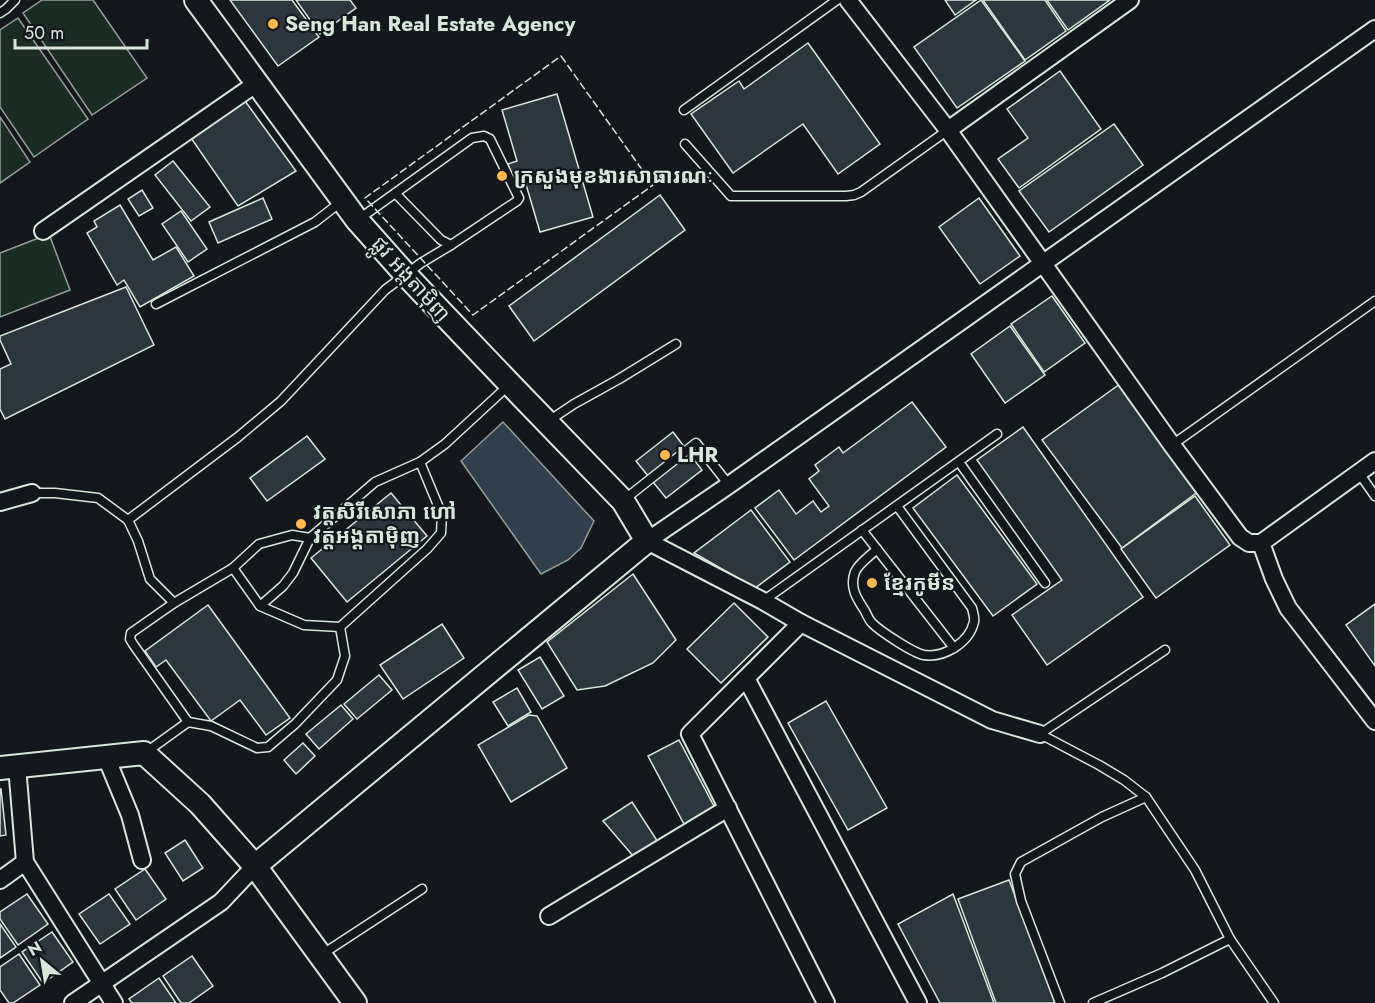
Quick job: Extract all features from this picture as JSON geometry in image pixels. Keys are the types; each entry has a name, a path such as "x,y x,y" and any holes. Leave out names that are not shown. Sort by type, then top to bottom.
{"street":[{"path":"849,0 948,130 1240,537 1249,543 1261,543 1375,461"},
{"path":"948,130 1130,0"},
{"name":"ផ្លូវ អង្តតាម៉ិញ","path":"201,4 357,220 623,501 647,541"},
{"path":"73,1003 221,902 255,866 647,541 1375,29"},
{"path":"43,231 257,83"},
{"path":"0,502 32,493"},
{"path":"647,541 801,623 992,720 1040,734"},
{"path":"1261,543 1274,579 1288,608 1375,721"},
{"path":"801,623 690,734 826,1003"},
{"path":"747,678 918,1003"},
{"path":"114,1003 25,862 9,767 144,753 200,804 255,866 355,1003"},
{"path":"106,757 130,815 142,860"},
{"path":"549,916 728,808"},
{"path":"0,880 25,862"}],"lane":[{"path":"0,14 15,0"},
{"path":"684,110 837,0"},
{"path":"685,144 731,196 846,196 861,192 948,130"},
{"path":"128,520 238,437 281,401 385,290 519,198 490,139 484,136 472,138 357,220"},
{"path":"395,193 441,240 451,245"},
{"path":"156,304 315,222 343,200"},
{"path":"1172,445 1375,301"},
{"path":"547,423 574,404 619,380 676,344"},
{"path":"260,606 283,586 293,573 310,538 375,482 420,462 445,444 510,384"},
{"path":"763,601 997,434"},
{"path":"623,501 696,443 729,485"},
{"path":"233,568 260,606 304,625 340,627 427,549 441,533 442,515 420,462"},
{"path":"959,462 1045,584"},
{"path":"1359,473 1375,496"},
{"path":"32,493 98,498 128,520 138,541 150,579 174,603"},
{"path":"877,549 856,569 853,579 853,590 872,623 908,649 922,655 936,655 954,648 967,636 975,620 972,608 897,506"},
{"path":"862,530 954,648"},
{"path":"310,538 292,535 259,544 233,568 174,603 131,633 130,639 188,722 211,726 257,748 268,747 295,724 337,680 345,656 340,627"},
{"path":"1165,650 1040,734 1116,775 1146,798 1195,870 1230,939 1274,1003"},
{"path":"144,753 188,722"},
{"path":"1060,1003 1021,901 1015,874 1021,862 1102,817 1146,798"},
{"path":"320,956 422,890"},
{"path":"1093,1003 1162,973 1230,939"}],"green space":[{"path":"42,0 93,0 147,78 92,115 23,13"},
{"path":"18,18 88,119 34,157 0,107 0,30"},
{"path":"0,117 30,162 0,183"},
{"path":"49,234 70,290 0,317 0,253"}],"water":[{"path":"503,422 594,521 581,548 568,560 541,574 461,461"}],"building":[{"path":"230,0 292,0 319,37 278,66"},
{"path":"296,0 350,0 356,8 320,34"},
{"path":"945,0 976,0 955,15"},
{"path":"981,0 1025,61 957,108 914,47"},
{"path":"983,0 1045,0 1066,31 1025,60"},
{"path":"1047,0 1110,0 1068,30"},
{"path":"808,43 880,144 838,174 803,124 733,173 691,114 739,81 744,89"},
{"path":"1060,71 1101,129 1019,188 998,159 1028,138 1007,109"},
{"name":"ក្រសួងមុខងារសាធារណៈ","path":"557,94 593,217 540,232 525,181 515,185 508,164 517,161 502,110"},
{"path":"245,101 296,171 238,206 191,138"},
{"path":"1114,124 1143,165 1049,232 1019,191"},
{"path":"173,161 210,207 191,221 155,175"},
{"path":"142,190 153,208 139,216 128,199"},
{"path":"660,195 685,230 534,341 509,306"},
{"path":"263,198 272,219 218,243 209,222"},
{"path":"979,198 1020,256 980,284 939,227"},
{"path":"120,205 153,260 176,247 194,276 140,307 124,280 117,285 87,233 97,227 94,221"},
{"path":"181,211 207,249 188,262 162,224"},
{"path":"126,287 154,345 5,419 0,409 0,369 11,364 0,336"},
{"path":"1052,296 1085,343 1044,372 1011,324"},
{"path":"1010,326 1045,375 1005,403 971,354"},
{"path":"1120,384 1199,491 1122,548 1042,440"},
{"path":"912,402 946,447 794,560 755,508 779,490 796,514 813,501 821,512 829,506 809,479 819,471 815,465 839,447 843,453"},
{"path":"1023,427 1143,597 1047,665 1012,615 1062,580 977,460"},
{"path":"673,432 702,470 666,498 636,461"},
{"path":"307,436 325,459 267,501 250,478"},
{"path":"957,475 1037,584 993,616 913,508"},
{"path":"391,493 427,536 347,602 311,558"},
{"path":"1195,496 1230,545 1156,598 1121,549"},
{"path":"751,510 790,562 755,588 694,553"},
{"path":"633,574 676,640 653,663 605,686 577,690 547,642"},
{"path":"734,603 768,637 721,683 687,649"},
{"path":"1375,604 1375,666 1346,625"},
{"path":"208,605 290,718 266,735 240,700 211,721 166,660 156,667 145,651"},
{"path":"442,624 464,658 403,699 380,665"},
{"path":"540,657 564,696 542,709 518,670"},
{"path":"379,675 392,690 357,719 344,704"},
{"path":"517,688 531,712 508,726 493,702"},
{"path":"826,701 887,808 848,830 788,723"},
{"path":"341,705 353,719 319,749 306,734"},
{"path":"529,715 537,716 567,768 511,802 478,745"},
{"path":"679,740 716,810 685,826 648,756"},
{"path":"303,743 315,756 296,774 284,760"},
{"path":"0,789 6,835 0,836"},
{"path":"632,802 658,842 634,857 603,821"},
{"path":"185,840 203,868 183,881 165,853"},
{"path":"145,869 166,899 136,920 115,889"},
{"path":"1009,880 1055,1003 996,1003 958,899"},
{"path":"27,894 48,924 18,945 0,919 0,912"},
{"path":"109,894 130,924 100,944 79,914"},
{"path":"953,894 994,1003 940,1003 898,924"},
{"path":"0,924 16,947 0,958"},
{"path":"52,932 73,962 43,983 22,952"},
{"path":"19,954 40,985 13,1003 9,1003 0,990 0,967"},
{"path":"192,956 213,986 189,1003 181,1003 163,976"},
{"path":"159,978 176,1003 132,1003 129,999"}],"fence":[{"path":"561,56 653,185 473,315 365,198 561,56"}],"place":[{"name":"Seng Han Real Estate Agency","path":"273,24"},
{"name":"ក្រសួងមុខងារសាធារណៈ","path":"502,176"},
{"name":"LHR","path":"665,455"},
{"name":"វត្តសិរីសោភា ហៅ វត្តអង្តតាម៉ិញ","path":"301,524"},
{"name":"ខ្មែរកូមីន","path":"872,583"}]}
